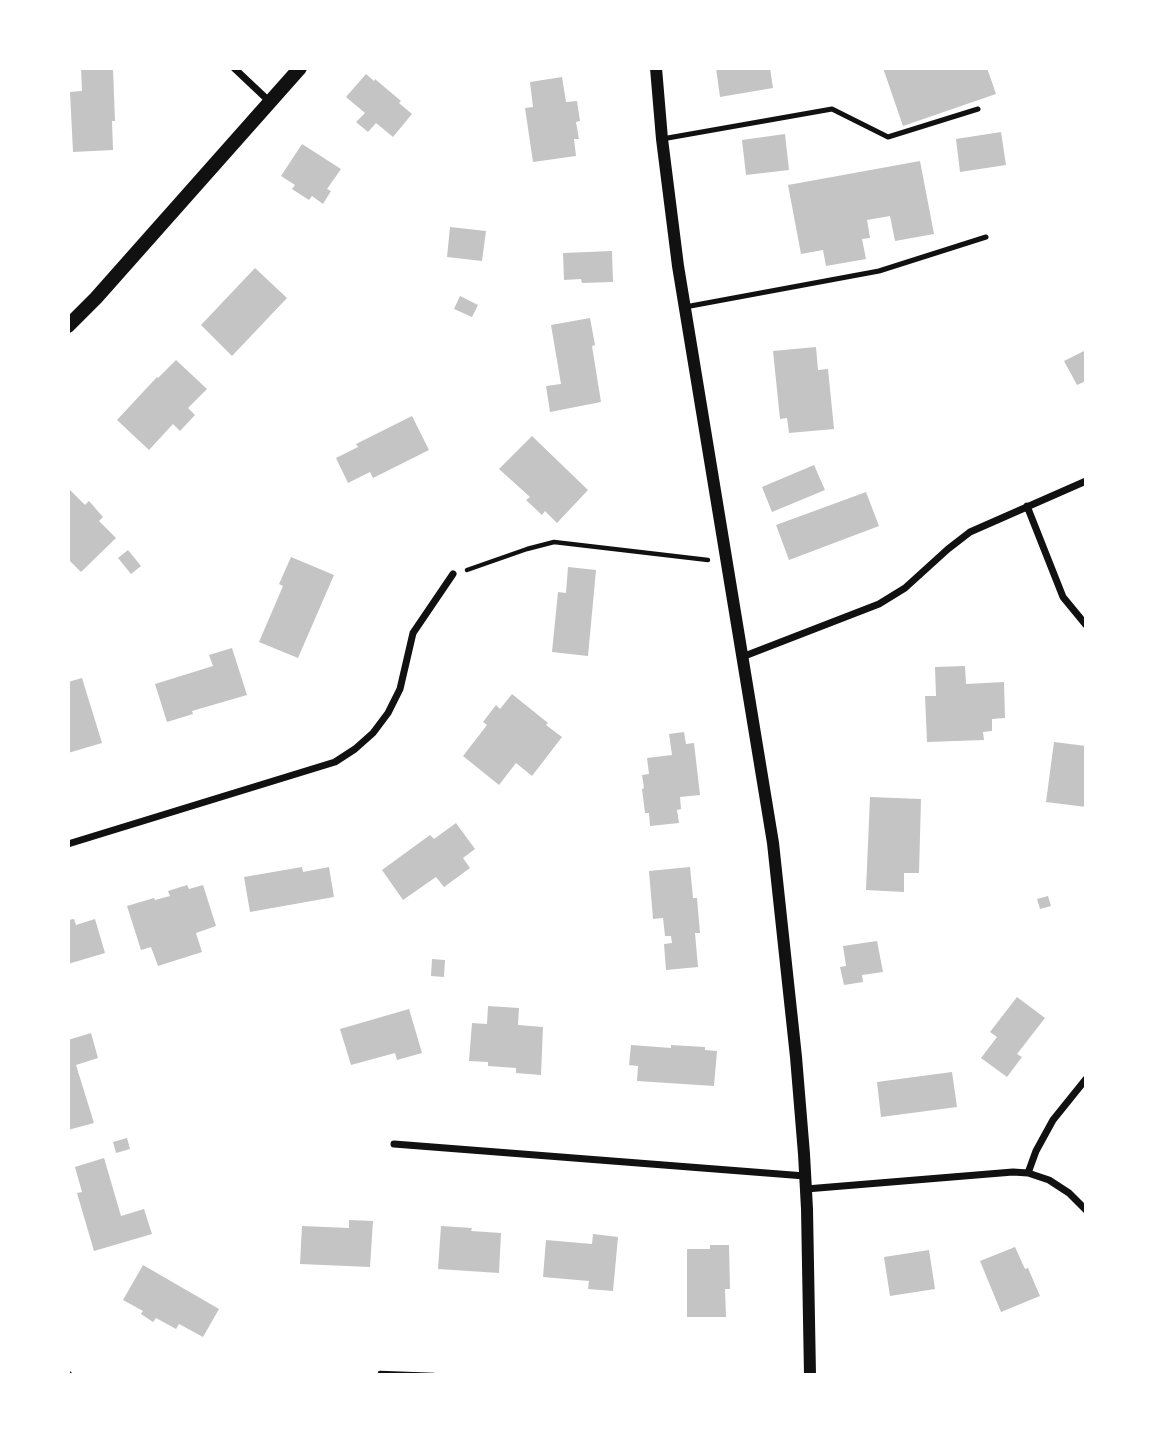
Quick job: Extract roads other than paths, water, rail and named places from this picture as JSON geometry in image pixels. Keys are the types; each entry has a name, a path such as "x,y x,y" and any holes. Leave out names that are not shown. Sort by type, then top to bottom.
{"main road":[{"path":"68,326 300,68"}],"street":[{"path":"234,68 271,102"},
{"path":"656,68 662,139 685,307 774,843 799,1081 806,1182 810,1375"},
{"path":"742,657 878,604 905,588 947,549 970,532 1086,481"},
{"path":"1027,506 1063,597 1086,625"},
{"path":"68,844 335,762 355,749 373,733 388,713 400,689 413,633 453,574"},
{"path":"1028,1174 1036,1151 1053,1120 1086,1079"},
{"path":"394,1144 806,1182 1013,1172 1049,1180 1069,1193 1086,1210"}],"lane":[{"path":"662,139 832,109 888,136 978,109"},
{"path":"685,307 879,271 986,237"}]}
